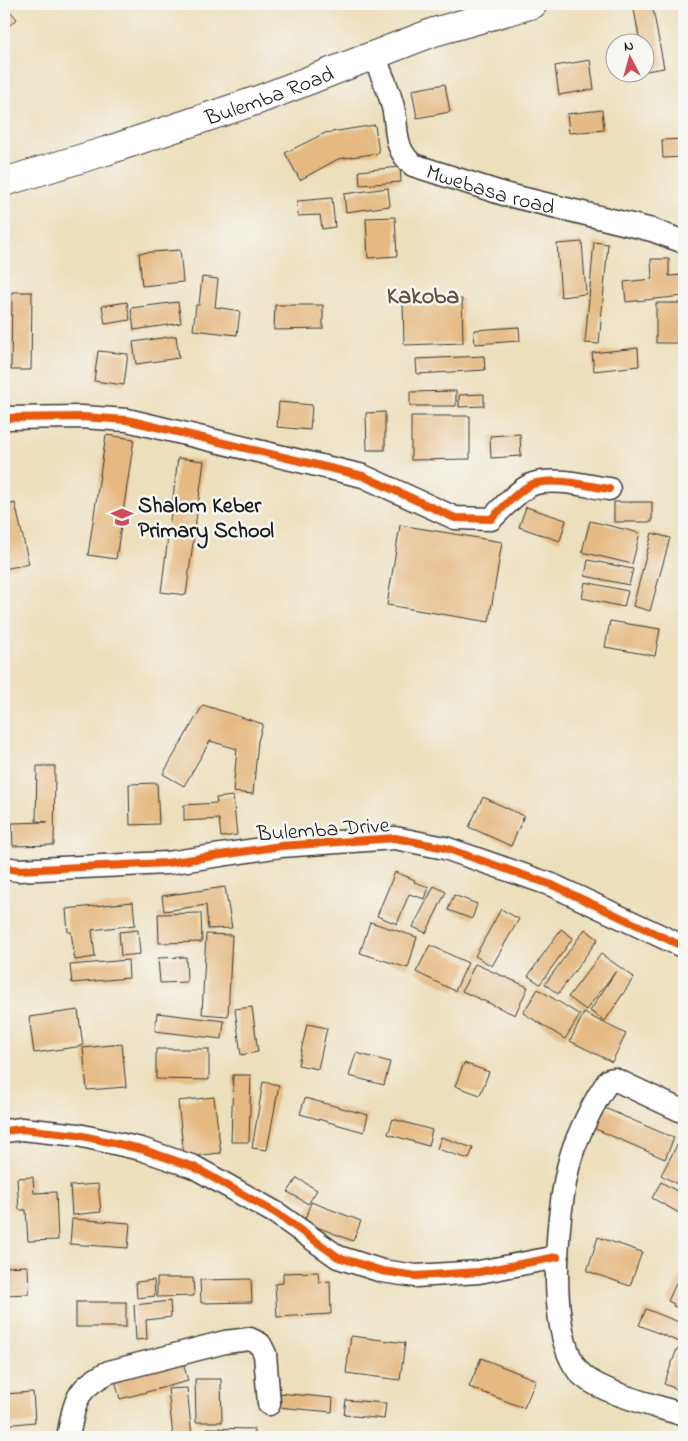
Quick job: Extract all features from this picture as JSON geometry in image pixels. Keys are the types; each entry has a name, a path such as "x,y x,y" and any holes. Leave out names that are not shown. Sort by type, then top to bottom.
{"main road":[{"name":"Bulemba Road","path":"4,182 106,151 258,100 434,32 533,4"}],"street":[{"name":"Mwebasa road","path":"374,55 392,101 399,146 404,157 413,165 504,194 652,230 684,242"},
{"path":"4,418 82,417 127,420 363,476 455,518 492,519 516,495 532,484 553,481 610,489"},
{"name":"Bulemba Drive","path":"4,868 18,870 166,864 281,846 395,838 445,848 552,885 684,947"},
{"path":"684,1112 614,1079 609,1080 595,1100 574,1147 560,1206 557,1257 559,1313 569,1356 582,1375 602,1388 684,1415"},
{"path":"4,1131 22,1129 78,1135 141,1149 194,1167 276,1214 338,1257 382,1271 416,1276 479,1272 557,1257"},
{"path":"68,1437 77,1399 81,1392 94,1380 109,1372 226,1342 250,1339 260,1344 264,1354 269,1404"}],"building":[{"path":"4,4 17,19 4,30"},
{"path":"633,4 652,4 664,68 656,69 656,32 638,32"},
{"path":"590,60 594,89 559,95 555,66"},
{"path":"445,84 450,112 417,118 412,90"},
{"path":"602,110 604,130 569,133 567,114"},
{"path":"375,125 379,153 338,159 300,180 285,153 325,133"},
{"path":"684,139 684,157 663,158 662,140"},
{"path":"400,167 401,182 360,185 359,171"},
{"path":"388,188 390,206 346,212 344,194"},
{"path":"332,198 335,227 322,229 320,215 298,216 297,201"},
{"path":"395,217 397,256 368,258 366,218"},
{"path":"582,242 586,294 561,297 557,244"},
{"path":"594,242 608,244 599,344 585,343"},
{"path":"180,250 183,282 142,286 139,253"},
{"path":"651,259 669,259 669,276 684,275 684,296 626,302 624,282 652,279"},
{"path":"202,277 218,279 215,307 240,311 237,335 193,330 196,305 199,305"},
{"path":"12,292 32,292 31,370 11,370"},
{"path":"462,299 463,343 404,345 403,301"},
{"path":"127,302 130,320 105,324 102,306"},
{"path":"178,302 181,323 134,330 131,308"},
{"path":"656,303 684,303 684,343 656,343"},
{"path":"275,305 323,305 323,329 274,330"},
{"path":"519,327 520,341 475,344 474,330"},
{"path":"176,336 179,358 136,364 133,342"},
{"path":"638,348 639,366 594,371 592,353"},
{"path":"98,351 128,354 124,385 94,381"},
{"path":"484,356 485,370 417,374 416,359"},
{"path":"456,391 456,406 410,406 410,392"},
{"path":"484,394 484,406 459,407 459,395"},
{"path":"279,402 312,405 310,430 277,427"},
{"path":"385,412 385,450 367,450 366,413"},
{"path":"411,416 470,416 470,459 411,460"},
{"path":"520,434 521,456 491,458 490,436"},
{"path":"106,435 134,439 116,559 88,555"},
{"path":"178,458 204,461 186,595 161,592"},
{"path":"614,502 652,502 652,522 614,522"},
{"path":"15,503 29,564 4,569 4,506"},
{"path":"526,507 566,520 560,541 519,527"},
{"path":"590,521 640,533 632,564 582,552"},
{"path":"400,525 502,542 489,622 387,605"},
{"path":"652,533 670,538 650,611 633,606"},
{"path":"588,560 633,569 629,585 585,576"},
{"path":"585,582 628,591 624,607 582,598"},
{"path":"610,621 660,629 655,656 605,647"},
{"path":"203,705 263,724 258,741 253,794 233,792 237,749 210,741 184,786 163,774"},
{"path":"37,766 55,766 54,845 13,846 12,823 48,822 36,821"},
{"path":"157,783 159,824 130,825 129,784"},
{"path":"233,796 237,835 221,837 219,819 184,821 184,805 217,803 216,798"},
{"path":"483,797 524,816 511,846 469,827"},
{"path":"395,872 429,887 425,899 409,894 397,924 377,916"},
{"path":"434,886 446,892 426,933 413,927"},
{"path":"225,887 232,928 208,929 206,905 164,911 162,896"},
{"path":"454,895 477,904 472,919 448,910"},
{"path":"133,902 135,925 92,930 95,957 75,960 71,932 68,932 66,909"},
{"path":"501,909 519,919 492,966 475,956"},
{"path":"201,913 202,942 159,943 158,914"},
{"path":"370,922 417,937 408,968 360,953"},
{"path":"561,929 573,938 540,984 528,976"},
{"path":"585,929 598,939 558,994 545,984"},
{"path":"138,930 140,954 121,956 119,932"},
{"path":"206,934 232,935 228,1016 202,1014"},
{"path":"430,945 468,963 455,991 416,972"},
{"path":"601,954 634,977 605,1021 590,1011 616,971 586,1010 568,997"},
{"path":"186,957 187,982 160,983 158,958"},
{"path":"128,960 129,978 72,983 70,965"},
{"path":"475,964 528,987 515,1015 462,991"},
{"path":"538,989 580,1015 565,1039 523,1013"},
{"path":"252,1007 258,1052 241,1055 235,1009"},
{"path":"78,1010 83,1046 34,1053 29,1017"},
{"path":"157,1013 224,1021 222,1039 155,1031"},
{"path":"584,1013 626,1034 612,1062 570,1041"},
{"path":"307,1024 327,1028 318,1069 298,1065"},
{"path":"122,1044 126,1087 87,1090 83,1048"},
{"path":"156,1049 209,1049 209,1080 156,1079"},
{"path":"356,1053 390,1062 384,1085 349,1076"},
{"path":"464,1063 489,1072 480,1095 455,1086"},
{"path":"233,1075 251,1075 249,1142 231,1142"},
{"path":"263,1082 279,1085 267,1150 252,1148"},
{"path":"214,1097 221,1153 184,1157 178,1101"},
{"path":"305,1098 368,1115 364,1132 300,1114"},
{"path":"600,1106 674,1138 665,1159 591,1127"},
{"path":"393,1119 432,1130 428,1146 388,1134"},
{"path":"441,1137 473,1148 469,1159 437,1149"},
{"path":"677,1145 684,1149 684,1188 661,1175"},
{"path":"33,1177 34,1193 56,1192 58,1240 28,1241 26,1210 19,1210 17,1178"},
{"path":"297,1178 317,1190 308,1204 288,1192"},
{"path":"661,1182 684,1195 684,1208 681,1214 652,1198"},
{"path":"98,1184 101,1212 72,1215 70,1186"},
{"path":"311,1202 361,1221 353,1241 304,1222"},
{"path":"72,1219 130,1223 128,1248 70,1244"},
{"path":"598,1237 642,1252 630,1286 587,1271"},
{"path":"28,1266 29,1294 4,1295 4,1267"},
{"path":"684,1266 684,1310 673,1306 674,1304 668,1301"},
{"path":"318,1272 319,1282 330,1281 331,1314 277,1317 275,1284 283,1283 283,1273"},
{"path":"157,1278 193,1278 194,1296 157,1297"},
{"path":"251,1279 252,1302 201,1303 200,1280"},
{"path":"154,1280 155,1296 137,1298 136,1282"},
{"path":"170,1301 171,1317 146,1320 147,1339 136,1340 134,1305"},
{"path":"76,1302 126,1302 126,1327 76,1327"},
{"path":"646,1309 684,1324 684,1344 639,1325"},
{"path":"351,1336 405,1343 400,1380 346,1373"},
{"path":"677,1349 684,1352 684,1371 677,1389 664,1384"},
{"path":"481,1358 536,1380 524,1408 469,1387"},
{"path":"183,1362 188,1381 120,1399 115,1380"},
{"path":"195,1379 221,1379 222,1422 196,1422"},
{"path":"187,1388 192,1437 173,1437 168,1389"},
{"path":"33,1392 35,1422 4,1425 4,1394"},
{"path":"278,1393 333,1398 332,1412 277,1407"},
{"path":"346,1400 386,1403 384,1419 344,1415"},
{"path":"207,1428 254,1429 254,1437 207,1437"},
{"path":"354,1434 366,1437 353,1437"}],"cycle path":[{"path":"4,418 82,417 127,420 363,476 455,518 491,519 522,490 541,482 571,483 609,489"},
{"path":"4,868 18,870 167,863 281,846 395,838 445,848 552,885 684,947"},
{"path":"4,1131 22,1129 78,1135 141,1149 194,1167 276,1213 338,1257 382,1271 416,1276 479,1272 557,1257"}],"place":[{"name":"Shalom Keber Primary School","path":"122,517"}],"district":[{"name":"Kakoba","path":"423,295"}]}
